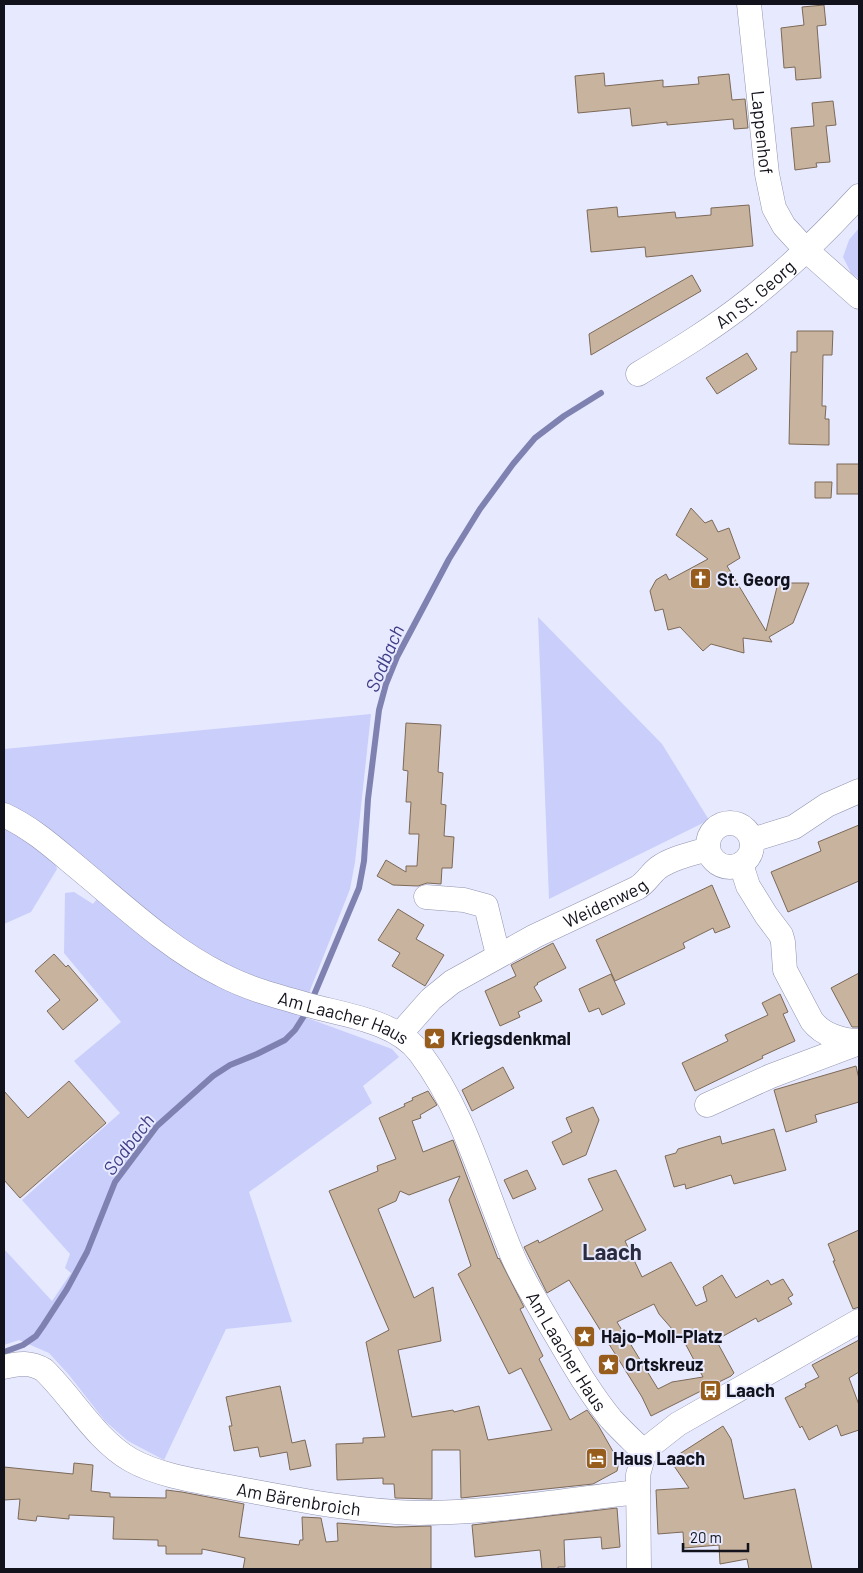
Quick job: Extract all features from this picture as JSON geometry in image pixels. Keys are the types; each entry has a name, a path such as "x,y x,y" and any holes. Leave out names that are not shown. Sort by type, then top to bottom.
{"street":[{"name":"Lappenhof","path":"749,4 767,174 774,208 784,226 806,250 859,297"},
{"name":"An St. Georg","path":"638,374 705,332 748,301 787,269 859,196"},
{"path":"752,840 794,827 827,805 859,791"},
{"name":"Am Laacher Haus","path":"4,815 38,834 136,916 209,969 254,988 375,1024 400,1034 412,1043 423,1057 450,1102 511,1253 526,1284 593,1395 612,1420 645,1453"},
{"path":"731,823 744,828 752,840 750,854 741,864 727,867 720,866 715,862 708,849 709,836 724,824 731,823"},
{"name":"Weidenweg","path":"400,1034 439,992 498,955 638,888 659,867 708,849"},
{"path":"741,864 745,880 752,894 781,935 785,970 812,1021 816,1027 828,1034 841,1039 859,1042"},
{"path":"426,897 464,900 486,906 498,955"},
{"path":"707,1105 771,1076 859,1042"},
{"path":"639,1569 639,1470 645,1453 658,1439 678,1424 859,1321"},
{"name":"Am Bärenbroich","path":"4,1366 22,1363 41,1368 110,1444 124,1455 150,1468 196,1480 346,1507 406,1512 466,1511 638,1492"}],"shaded area":[{"path":"859,228 859,279 851,273 843,257 849,240"},
{"path":"538,617 662,744 709,820 549,899"},
{"path":"371,714 355,862 350,889 307,998 229,972 4,810 4,749"},
{"path":"4,824 53,853 57,869 31,912 4,924"},
{"path":"74,892 93,904 97,899 214,980 299,1015 392,1049 399,1057 363,1086 372,1103 249,1192 292,1322 226,1329 164,1460 128,1441 105,1421 49,1353 19,1340 4,1345 4,1249 52,1301 71,1273 65,1268 70,1254 22,1200 120,1113 74,1061 121,1022 64,953 65,893"}],"building":[{"path":"824,5 826,25 817,26 821,78 796,80 795,67 784,68 781,28 804,25 802,7"},
{"path":"604,73 605,86 663,80 663,87 699,84 698,77 729,74 732,100 745,99 748,128 734,129 733,119 667,125 667,122 632,126 630,108 578,113 575,76"},
{"path":"833,101 836,125 826,126 830,162 816,163 817,167 795,170 791,128 814,126 812,103"},
{"path":"749,205 753,246 646,257 645,247 591,252 587,210 617,207 618,217 675,212 676,218 711,215 711,208"},
{"path":"692,275 701,291 591,355 589,334"},
{"path":"797,331 833,331 832,355 823,355 822,406 826,406 825,419 829,419 829,445 789,444 791,352 797,352"},
{"path":"747,353 757,369 717,394 706,378"},
{"path":"837,464 859,464 859,494 837,494"},
{"path":"815,482 832,482 831,498 815,498"},
{"name":"St. Georg","path":"691,508 705,523 712,520 718,532 729,528 740,558 727,566 766,631 778,583 809,583 793,623 769,637 772,642 743,638 744,653 711,644 703,651 680,627 668,630 663,609 655,611 650,591 656,580 666,574 669,580 708,559 676,535"},
{"path":"406,723 441,725 438,772 443,773 441,804 446,805 444,836 454,837 452,868 442,868 441,884 427,883 418,886 393,885 377,876 386,860 406,872 406,866 417,866 419,834 409,834 411,802 406,802 408,771 403,770"},
{"path":"859,825 859,881 788,912 771,872 821,851 818,842"},
{"path":"712,885 730,927 715,933 713,928 683,943 685,948 615,981 596,940"},
{"path":"398,909 424,925 416,939 444,955 425,986 392,966 400,953 378,940"},
{"path":"553,943 566,968 537,983 534,987 542,1001 518,1012 520,1017 500,1026 485,991 516,976 511,965"},
{"path":"54,954 66,967 68,965 98,1000 63,1030 47,1011 60,1000 35,971"},
{"path":"859,973 859,1027 852,1027 831,988"},
{"path":"611,974 625,1004 602,1015 599,1008 589,1012 579,989"},
{"path":"780,994 788,1012 783,1014 795,1041 695,1091 682,1063 728,1041 725,1035 768,1015 762,1003"},
{"path":"856,1066 859,1079 859,1102 815,1115 817,1122 786,1132 774,1090"},
{"path":"503,1067 514,1088 472,1111 462,1090"},
{"path":"69,1081 106,1123 20,1198 4,1180 4,1091 28,1118"},
{"path":"428,1091 437,1105 420,1115 421,1118 412,1121 423,1152 453,1140 498,1259 524,1307 520,1309 543,1356 539,1359 570,1420 587,1410 598,1425 619,1462 617,1471 593,1484 461,1498 460,1450 432,1450 432,1499 395,1498 394,1484 383,1484 383,1478 337,1480 336,1444 363,1443 363,1438 385,1437 366,1342 389,1330 329,1191 378,1171 377,1166 396,1159 379,1118 405,1106 404,1104 413,1100 412,1098","holes":["460,1176 449,1200 471,1266 458,1274 509,1374 521,1368 552,1430 488,1440 479,1406 454,1412 453,1410 412,1417 398,1350 441,1341 433,1287 414,1298 378,1209 396,1201 400,1191 409,1195"]},
{"path":"593,1107 599,1120 586,1155 563,1165 552,1142 572,1132 566,1118"},
{"path":"774,1129 786,1170 734,1184 731,1175 686,1189 685,1184 674,1187 665,1156 676,1153 678,1149 720,1136 722,1144"},
{"path":"527,1170 536,1189 513,1199 504,1180"},
{"path":"616,1170 646,1230 625,1241 642,1277 671,1262 696,1306 707,1301 703,1287 722,1275 736,1298 768,1280 771,1285 783,1279 793,1295 788,1298 792,1304 758,1322 756,1318 716,1340 734,1373 731,1376 651,1416 642,1397 569,1280 547,1293 524,1247 538,1240 539,1243 603,1210 588,1179","holes":["654,1304 659,1314 686,1345 703,1377 672,1382 658,1389 617,1322"]},
{"path":"859,1230 859,1307 853,1309 828,1244"},
{"path":"859,1340 859,1372 849,1378 859,1405 859,1430 841,1436 837,1425 809,1440 802,1426 800,1428 785,1398 806,1387 805,1384 819,1377 812,1365"},
{"path":"280,1386 292,1443 305,1440 311,1466 290,1470 287,1452 260,1457 258,1447 234,1451 229,1426 232,1426 226,1397"},
{"path":"723,1426 731,1439 744,1499 795,1489 812,1569 749,1569 747,1559 720,1564 719,1545 684,1548 683,1532 658,1534 656,1490 689,1488 670,1460"},
{"path":"74,1463 93,1465 91,1491 110,1493 110,1497 166,1498 166,1490 244,1504 239,1537 299,1545 300,1540 303,1540 302,1517 321,1518 326,1542 338,1541 337,1523 395,1527 431,1526 431,1569 243,1569 245,1558 237,1556 202,1549 202,1554 166,1554 166,1546 158,1546 158,1540 113,1539 114,1517 69,1515 69,1519 37,1516 36,1521 18,1519 20,1499 4,1500 4,1467 73,1474"},
{"path":"617,1508 620,1547 602,1549 601,1537 564,1540 565,1567 542,1569 540,1550 475,1557 472,1525"}],"waterway":[{"name":"Sodbach","path":"314,995 359,888 364,861 368,799 379,710 386,684 397,657 449,559 480,509 513,464 535,438 564,416 601,393"},
{"name":"Sodbach","path":"4,1352 23,1345 36,1336 43,1326 67,1289 87,1252 115,1182 157,1126 213,1076 230,1065 285,1040 295,1030 304,1016"}],"place":[{"name":"St. Georg","path":"701,579"},
{"name":"Kriegsdenkmal","path":"435,1038"},
{"name":"Hajo-Moll-Platz","path":"585,1336"},
{"name":"Ortskreuz","path":"609,1364"},
{"name":"Laach","path":"710,1390"},
{"name":"Haus Laach","path":"597,1458"}],"district":[{"name":"Laach","path":"612,1251"}]}
